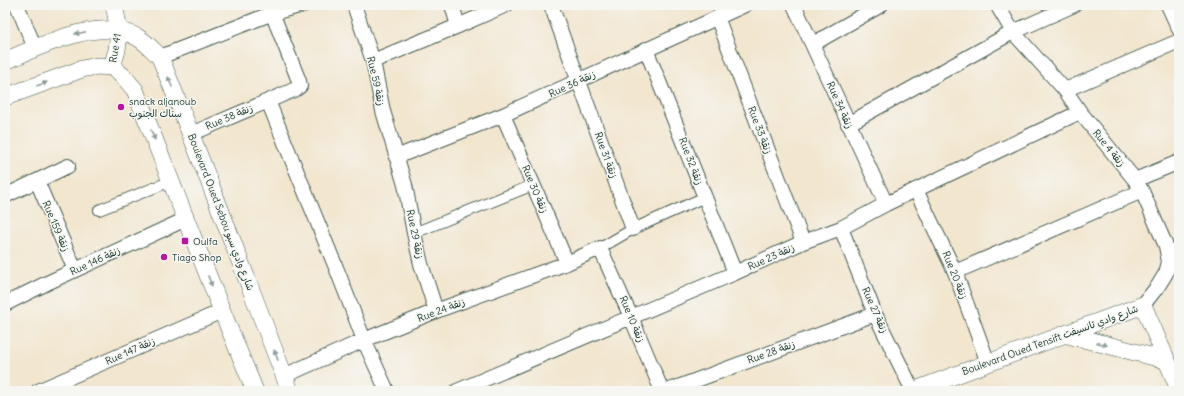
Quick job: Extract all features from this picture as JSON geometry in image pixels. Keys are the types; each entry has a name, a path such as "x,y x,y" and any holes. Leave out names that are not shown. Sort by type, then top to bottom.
{"street":[{"path":"17,5 35,48"},
{"name":"Rue 41","path":"112,67 117,50 119,30 114,5"},
{"path":"160,57 271,9 303,5"},
{"name":"Rue 59 زنقة","path":"354,5 373,61 383,111 396,157"},
{"path":"452,5 458,26"},
{"path":"373,61 506,5"},
{"name":"Rue 31 زنقة","path":"551,5 633,229"},
{"name":"Rue 36 زنقة","path":"396,157 503,115 745,5"},
{"name":"Rue 34 زنقة","path":"794,5 886,204"},
{"path":"812,44 881,5"},
{"name":"Rue 4 زنقة","path":"997,5 1013,32 1065,90 1080,112 1139,186 1166,246 1169,262 1166,273 1143,305"},
{"path":"848,124 1013,32 1074,5"},
{"path":"1168,5 1179,29"},
{"name":"Rue 38 زنقة","path":"191,134 300,86 271,9"},
{"name":"Rue 33 زنقة","path":"717,17 803,242"},
{"name":"Boulevard Oued Sebou شارع وادي سبو","path":"5,60 74,34 100,29 119,30 137,37 151,47 160,57 287,384"},
{"path":"1065,90 1179,41"},
{"name":"Rue 32 زنقة","path":"646,49 735,273"},
{"path":"5,97 82,69 97,66 112,67 124,77 135,90 255,391"},
{"path":"268,101 364,340 387,391"},
{"name":"Rue 23 زنقة","path":"457,391 735,273 803,242 840,228 886,204 1080,112"},
{"name":"Rue 30 زنقة","path":"503,115 567,263"},
{"name":"Rue 29 زنقة","path":"396,157 405,185 414,233 422,264 436,311"},
{"path":"955,272 1139,186 1179,162"},
{"path":"5,196 68,166"},
{"name":"Rue 159 زنقة","path":"37,181 74,270"},
{"path":"99,210 171,181"},
{"path":"414,233 533,185"},
{"name":"Rue 20 زنقة","path":"916,190 955,272 988,363"},
{"path":"600,248 633,229 705,197"},
{"name":"Rue 146 زنقة","path":"5,304 74,270 186,219"},
{"name":"Rue 27 زنقة","path":"840,228 875,314 913,391"},
{"name":"Rue 24 زنقة","path":"287,384 364,340 436,311 567,263 600,248"},
{"name":"Rue 10 زنقة","path":"600,248 662,391"},
{"path":"1143,305 1179,389"},
{"name":"Boulevard Oued Tensift شارع وادي تانسيفت","path":"913,391 1143,305"},
{"name":"Rue 147 زنقة","path":"38,391 222,311"},
{"name":"Rue 28 زنقة","path":"667,391 875,314"},
{"path":"1064,334 1166,360"}],"place":[{"name":"snack aljanoub سناك الجنوب","path":"121,107"},
{"name":"Oulfa","path":"185,241"},
{"name":"Tiago Shop","path":"164,257"}]}
